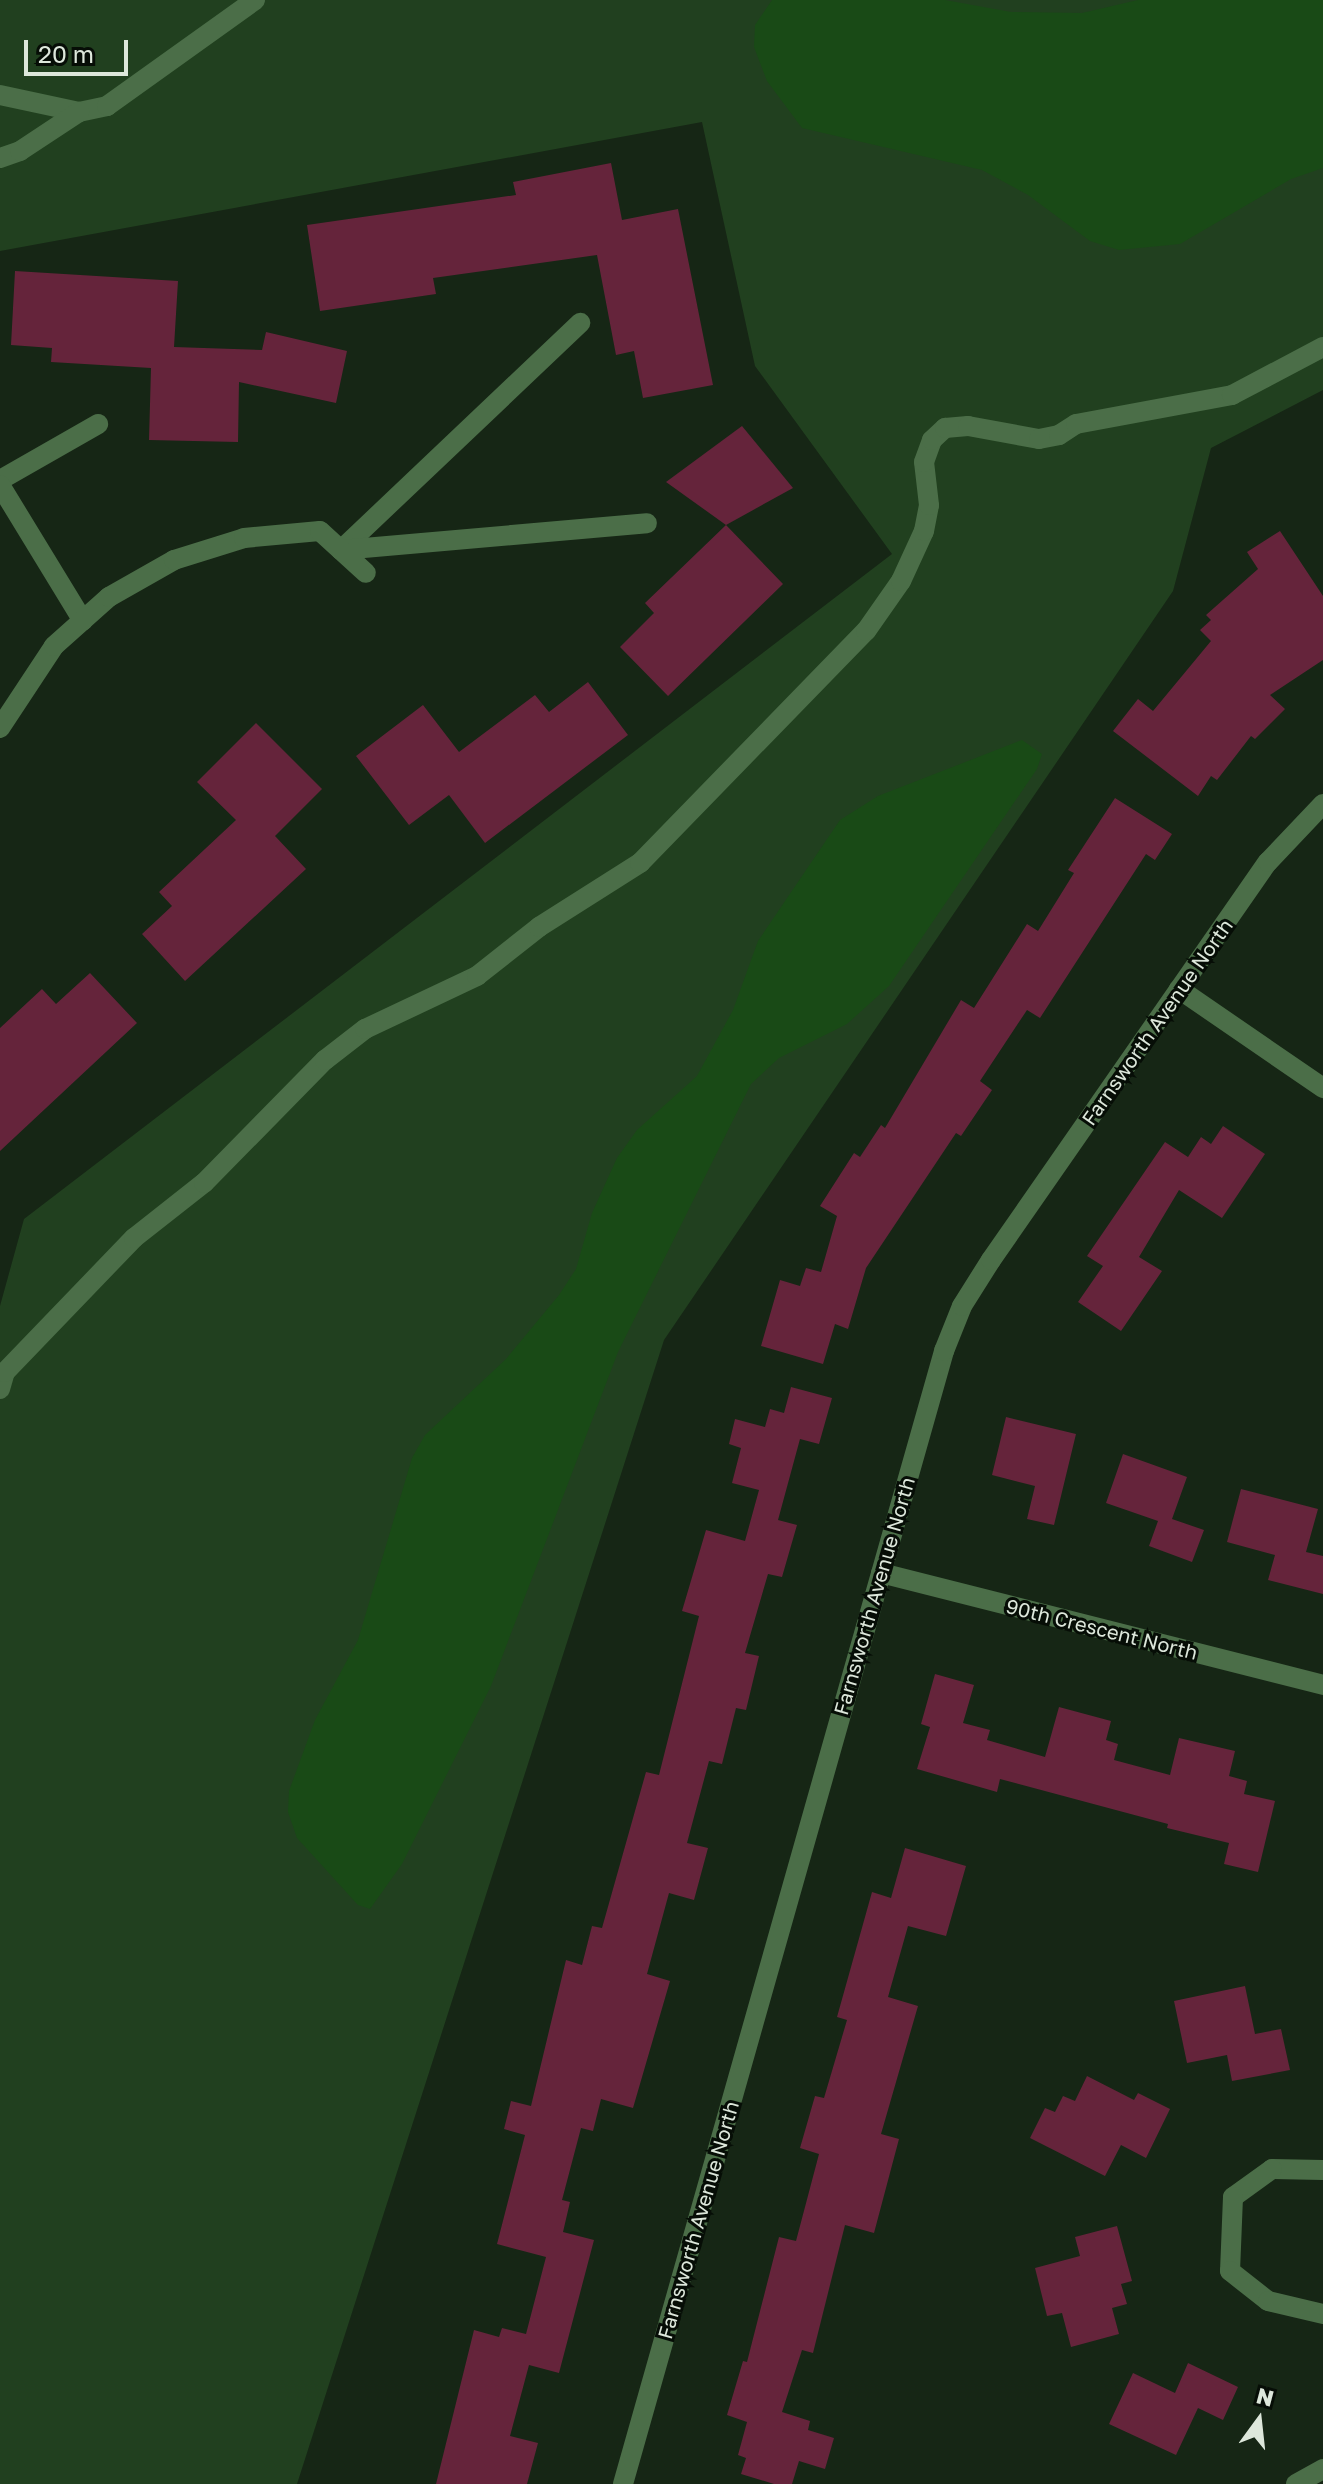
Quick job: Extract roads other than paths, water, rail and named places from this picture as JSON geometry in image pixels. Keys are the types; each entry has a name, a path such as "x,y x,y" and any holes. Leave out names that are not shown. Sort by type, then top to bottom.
{"street":[{"path":"0,158 20,151 79,112 107,106 255,0"},
{"path":"0,95 79,112"},
{"path":"341,550 580,323"},
{"path":"0,1389 5,1372 134,1238 204,1183 325,1060 365,1029 477,976 539,927 640,863 866,631 901,581 924,531 929,505 924,462 932,440 945,428 968,426 1049,437 1076,424 1232,395 1323,347"},
{"path":"83,621 0,482 98,424"},
{"path":"341,550 647,523"},
{"path":"0,728 54,646 109,597 174,560 244,538 320,531 366,573"},
{"name":"Farnsworth Avenue North","path":"623,2484 944,1351 962,1306 1268,862 1323,804"},
{"path":"1179,989 1323,1088"},
{"name":"90th Crescent North","path":"881,1573 1323,1685"},
{"path":"1323,2170 1272,2169 1233,2197 1230,2271 1268,2301 1323,2314"},
{"path":"1296,2484 1323,2469"}]}
